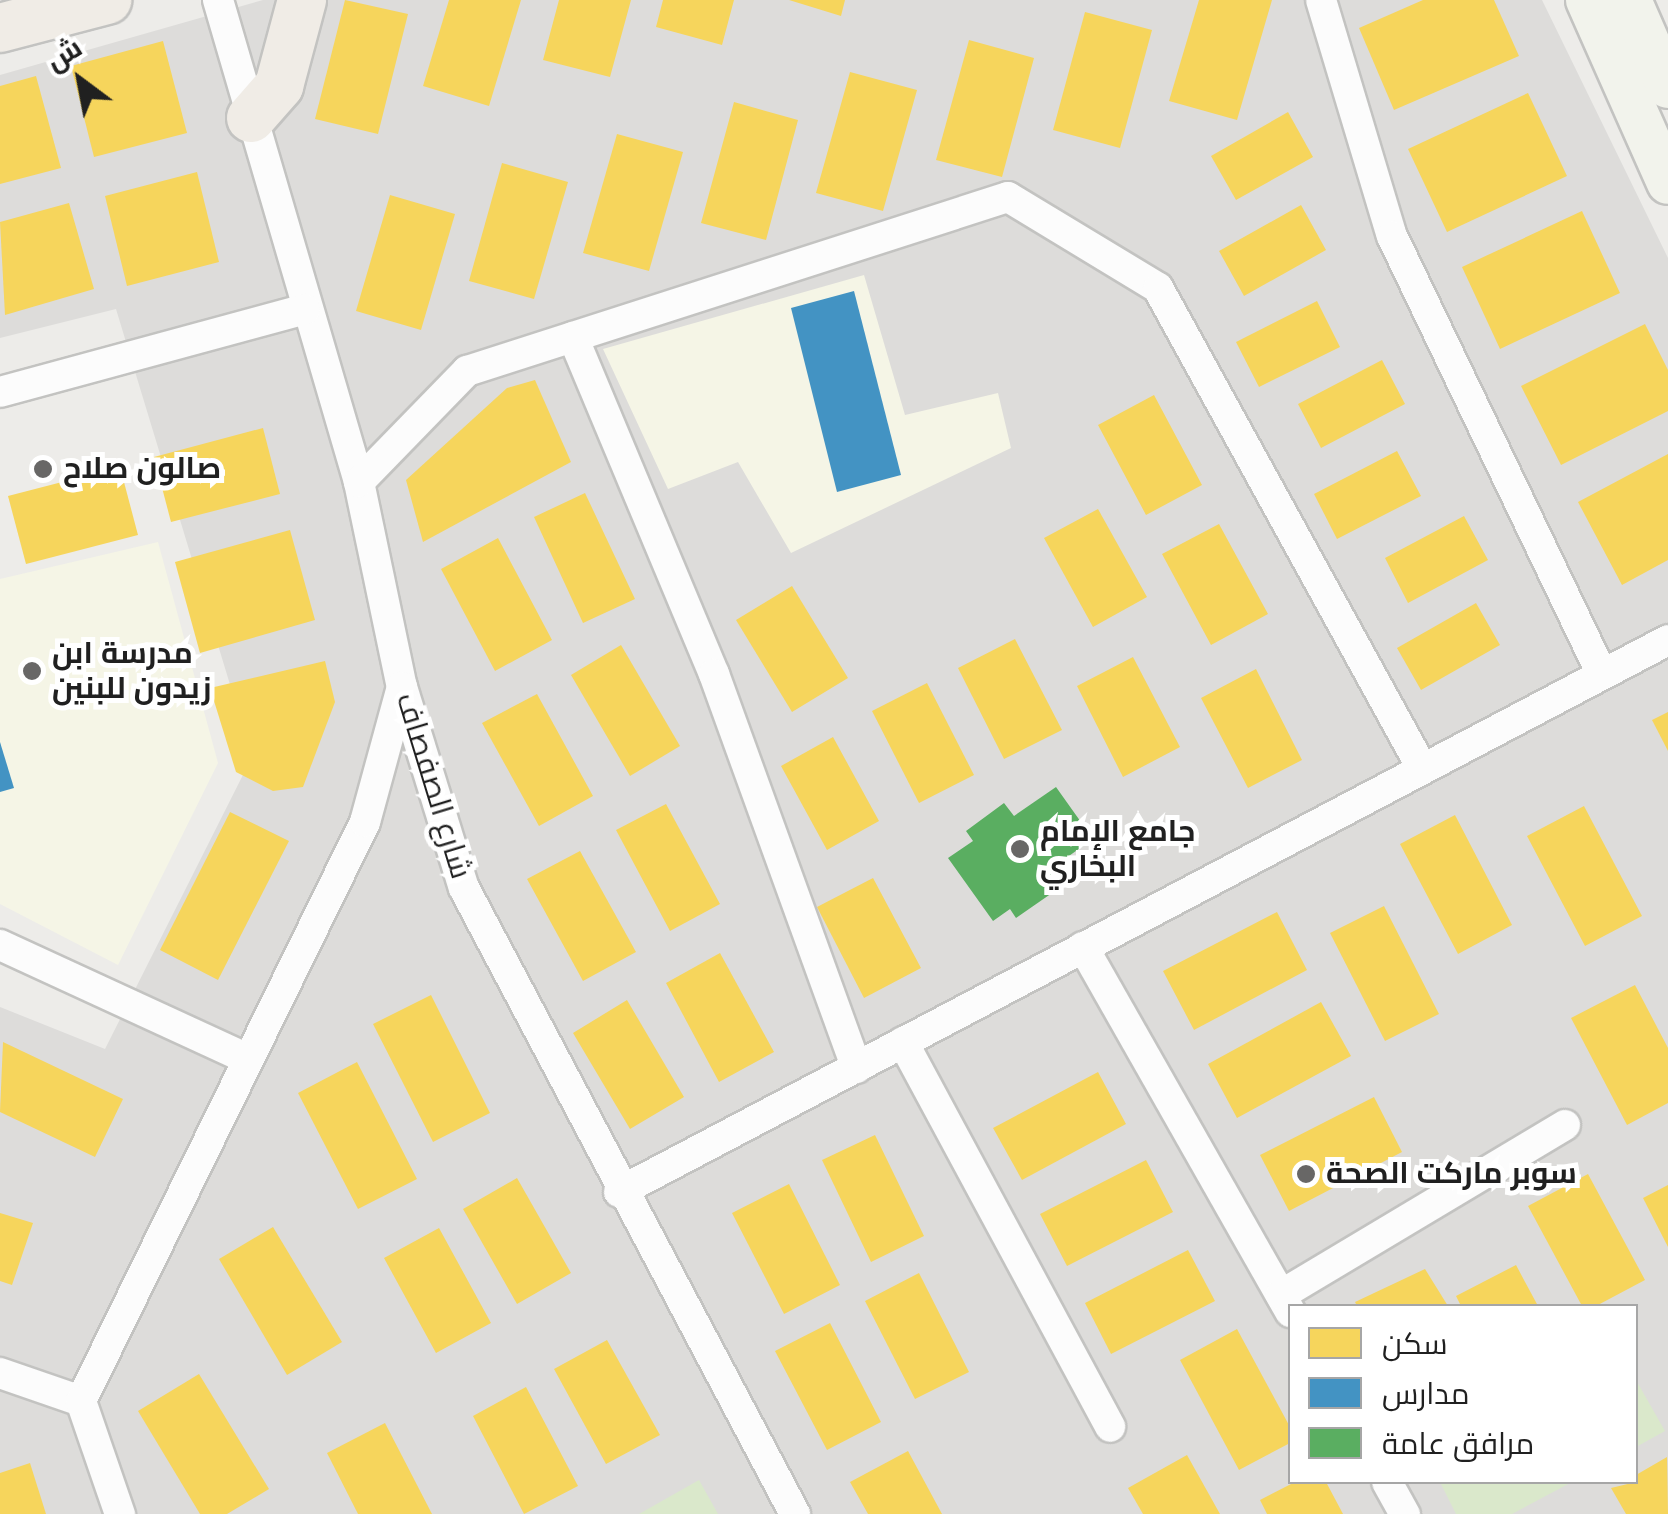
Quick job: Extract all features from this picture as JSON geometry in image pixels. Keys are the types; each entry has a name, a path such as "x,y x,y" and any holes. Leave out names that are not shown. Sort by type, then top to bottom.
{"main road":[{"path":"0,28 106,0"},
{"path":"251,118 280,86 302,0"},
{"path":"1588,0 1668,183"},
{"path":"1630,0 1668,87"}],"street":[{"name":"شارع الصفصاف","path":"218,0 305,309 359,482 402,687 464,888 619,1192 795,1514"},
{"path":"1321,0 1392,236 1602,674"},
{"path":"359,482 468,371 1008,196 1158,288 1422,768"},
{"path":"0,392 305,309"},
{"path":"573,337 714,674 856,1068"},
{"path":"619,1192 1668,640"},
{"path":"120,1514 80,1401 365,822 402,687"},
{"path":"0,945 248,1059"},
{"path":"1083,947 1286,1304 1566,1125"},
{"path":"903,1042 1110,1427"},
{"path":"0,1373 80,1401"},
{"path":"1388,1484 1405,1514"}],"shaded area":[{"path":"263,0 1542,0 1668,258 1668,1514 0,1514 0,1007 105,1049 252,757 116,309 0,338 0,75"},
{"path":"864,275 905,415 998,393 1011,448 791,553 738,462 668,489 603,349"},
{"path":"158,542 218,763 118,965 0,904 0,579"}],"green space":[{"path":"1638,1384 1665,1431 1638,1446"},
{"path":"699,1480 718,1514 639,1514"},
{"path":"1441,1484 1568,1484 1512,1514 1456,1514"}],"building: سكن":[{"path":"345,0 408,14 378,134 315,119"},
{"path":"449,0 521,0 489,106 423,86"},
{"path":"559,0 631,0 610,77 543,60"},
{"path":"663,0 734,0 722,45 656,27"},
{"path":"789,0 845,0 841,16"},
{"path":"1199,0 1272,0 1237,120 1169,101"},
{"path":"1423,0 1494,0 1519,56 1394,110 1359,28"},
{"path":"1085,12 1152,30 1120,148 1053,130"},
{"path":"969,40 1034,58 1002,177 936,160"},
{"path":"163,41 187,133 94,157 71,66"},
{"path":"850,72 917,90 883,211 816,193"},
{"path":"36,76 61,168 0,184 0,86"},
{"path":"1528,93 1567,176 1447,232 1408,149"},
{"path":"734,102 798,120 766,240 701,223"},
{"path":"1288,112 1313,157 1236,200 1211,156"},
{"path":"617,134 683,152 649,271 583,253"},
{"path":"502,163 568,182 534,299 469,281"},
{"path":"197,172 219,262 127,286 105,196"},
{"path":"390,195 455,214 421,330 356,311"},
{"path":"69,203 94,289 5,315 0,222"},
{"path":"1301,205 1326,250 1244,296 1219,251"},
{"path":"1582,211 1620,293 1500,349 1462,267"},
{"path":"1317,301 1340,347 1259,387 1236,342"},
{"path":"1645,324 1668,370 1668,411 1561,465 1521,386"},
{"path":"1382,360 1405,404 1321,448 1298,404"},
{"path":"535,380 571,462 423,542 406,480 507,388"},
{"path":"1154,395 1202,485 1146,515 1098,425"},
{"path":"263,428 280,494 171,522 154,457"},
{"path":"1397,451 1421,496 1337,539 1314,494"},
{"path":"1668,454 1668,560 1622,585 1578,502"},
{"path":"120,467 138,535 26,564 8,496"},
{"path":"585,493 635,599 583,623 534,517"},
{"path":"1098,509 1147,597 1093,627 1044,538"},
{"path":"1464,516 1488,560 1408,603 1385,558"},
{"path":"1219,524 1268,614 1211,645 1162,554"},
{"path":"290,530 315,620 200,653 175,562"},
{"path":"498,538 552,640 495,671 441,569"},
{"path":"792,586 848,678 792,712 736,620"},
{"path":"1476,603 1500,645 1421,690 1397,648"},
{"path":"1015,639 1062,730 1004,759 958,668"},
{"path":"621,645 680,746 630,776 571,675"},
{"path":"1133,657 1180,747 1123,777 1077,686"},
{"path":"325,661 335,702 303,787 273,791 236,772 210,688"},
{"path":"1256,669 1302,760 1248,788 1201,698"},
{"path":"927,683 974,775 919,803 872,711"},
{"path":"537,694 593,796 539,826 482,723"},
{"path":"1668,712 1668,751 1652,720"},
{"path":"833,737 879,821 827,850 781,766"},
{"path":"666,804 720,904 670,931 616,830"},
{"path":"1584,806 1642,916 1585,946 1527,836"},
{"path":"230,812 289,841 218,980 160,950"},
{"path":"1455,815 1512,925 1458,954 1400,844"},
{"path":"580,851 636,952 583,981 527,879"},
{"path":"873,878 921,968 864,998 817,907"},
{"path":"1384,906 1439,1014 1385,1041 1330,933"},
{"path":"1277,912 1307,970 1194,1030 1163,971"},
{"path":"720,953 774,1052 719,1082 666,983"},
{"path":"1635,985 1668,1048 1668,1103 1627,1125 1571,1018"},
{"path":"431,995 490,1113 433,1142 373,1024"},
{"path":"627,1000 684,1097 630,1129 573,1033"},
{"path":"1321,1002 1351,1056 1237,1118 1208,1064"},
{"path":"3,1042 123,1099 95,1157 0,1112"},
{"path":"357,1062 417,1179 358,1209 298,1093"},
{"path":"1098,1072 1126,1124 1022,1180 993,1128"},
{"path":"1374,1097 1402,1152 1289,1211 1260,1155"},
{"path":"875,1135 924,1236 871,1262 822,1160"},
{"path":"1146,1160 1173,1212 1067,1266 1040,1214"},
{"path":"1588,1174 1645,1280 1600,1304 1581,1304 1528,1206"},
{"path":"517,1178 571,1273 517,1304 463,1209"},
{"path":"789,1184 840,1285 784,1314 732,1213"},
{"path":"1668,1185 1668,1247 1643,1198"},
{"path":"0,1213 33,1223 12,1285 0,1281"},
{"path":"273,1227 342,1342 287,1375 219,1259"},
{"path":"439,1228 491,1323 436,1353 384,1258"},
{"path":"1188,1250 1215,1301 1111,1354 1085,1303"},
{"path":"1516,1265 1537,1304 1460,1304 1456,1296"},
{"path":"1425,1269 1447,1304 1356,1304"},
{"path":"919,1273 969,1372 915,1399 865,1301"},
{"path":"830,1323 881,1422 827,1450 775,1351"},
{"path":"1237,1329 1288,1423 1288,1444 1239,1470 1180,1360"},
{"path":"607,1340 660,1435 606,1464 554,1369"},
{"path":"199,1374 269,1489 227,1514 200,1514 138,1411"},
{"path":"526,1387 578,1486 524,1514 473,1416"},
{"path":"385,1423 432,1514 358,1514 327,1453"},
{"path":"908,1451 942,1514 868,1514 850,1482"},
{"path":"1187,1455 1220,1514 1143,1514 1128,1488"},
{"path":"1667,1457 1668,1514 1626,1514 1611,1488 1638,1484 1638,1474"},
{"path":"30,1463 46,1514 0,1514 0,1473"},
{"path":"1291,1484 1327,1484 1343,1514 1267,1514 1260,1500"}],"building: مدارس":[{"path":"854,291 901,475 837,492 791,308"},
{"path":"0,742 14,788 0,792"}],"building: مرافق عامة":[{"name":"جامع الإمام البخاري","path":"1056,787 1093,839 1066,858 1078,875 1016,918 1010,909 993,921 948,858 973,841 966,831 1004,803 1014,816"}],"place":[{"name":"صالون صلاح","path":"43,469"},
{"name":"مدرسة ابن زيدون للبنين","path":"32,671"},
{"name":"جامع الإمام البخاري","path":"1020,849"},
{"name":"سوبر ماركت الصحة","path":"1306,1174"}]}
